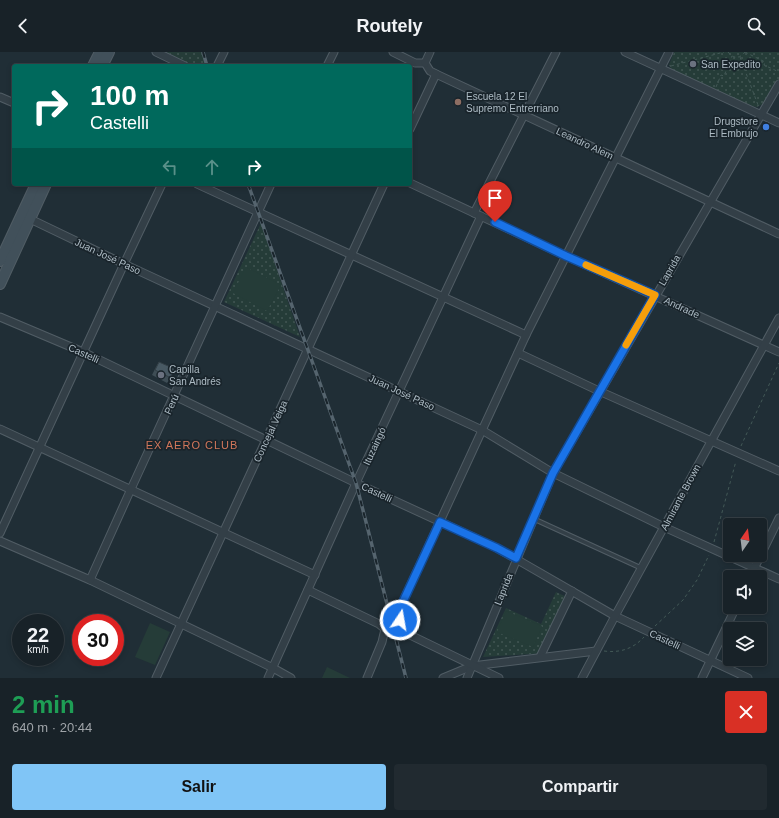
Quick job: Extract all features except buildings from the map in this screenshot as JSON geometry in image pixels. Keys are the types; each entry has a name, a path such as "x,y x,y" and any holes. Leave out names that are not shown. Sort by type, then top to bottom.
{"street":[{"path":"94,64 100,52"},
{"path":"103,64 109,52"},
{"path":"156,52 180,64"},
{"path":"218,64 224,52"},
{"path":"328,64 334,52"},
{"path":"393,52 415,63 425,63 430,52"},
{"name":"Ituzaingó","path":"268,678 316,575 356,483 444,297 478,214 524,115 556,52"},
{"path":"625,52 779,123"},
{"path":"499,678 410,635 403,628 400,620 400,608 526,335 669,52"},
{"name":"Leandro Alem","path":"425,63 430,71 436,74 779,234"},
{"path":"412,125 436,74"},
{"name":"Laprida","path":"467,678 516,558 553,473 599,391 779,84"},
{"path":"0,97 12,102"},
{"name":"Andrade","path":"412,184 566,256 779,352"},
{"path":"0,284 35,186"},
{"path":"0,260 25,216 45,186"},
{"path":"0,533 161,186"},
{"path":"201,186 526,335"},
{"name":"Perú","path":"90,580 271,186"},
{"name":"Concejal Veiga","path":"156,678 180,623 265,439 309,349 383,186"},
{"name":"Juan José Paso","path":"25,216 124,264 482,430 553,473 664,527 779,579"},
{"name":"Castelli","path":"0,317 83,352 356,483 497,548 614,616 748,678"},
{"name":"Almirante Brown","path":"582,678 710,440 779,318"},
{"path":"518,354 779,471"},
{"path":"0,429 316,575"},
{"path":"755,568 779,518"},
{"path":"0,541 90,580 291,678"},
{"path":"308,590 379,624 385,629 382,642 367,678"},
{"path":"540,657 572,591"},
{"path":"702,678 733,614"},
{"path":"443,678 472,666 596,651"}],"lane":[{"path":"533,518 641,568"}],"path":[{"path":"660,68 724,52"},
{"path":"728,52 732,56 740,57"},
{"path":"740,57 745,52 765,62 764,65 779,72"},
{"path":"714,93 721,75 724,76 732,56"},
{"path":"740,57 761,115"},
{"path":"596,651 610,652 627,649 639,642 648,631 683,600 697,580 712,549"}],"green space":[{"path":"166,52 202,52 205,64 191,64"},
{"path":"674,52 779,52 779,79 765,103 757,107 742,104 674,73 669,65"},
{"path":"261,223 300,337 224,302"},
{"path":"246,267 281,285 267,311 233,293"},
{"path":"556,592 571,599 546,653 483,657 506,608 541,624"},
{"path":"506,611 542,626 533,647 497,632"},
{"path":"150,623 170,632 155,665 135,657"},
{"path":"327,667 350,678 322,678"}],"railway":[{"path":"203,52 206,64"},
{"path":"249,186 356,483 406,678"}],"slow traffic":[{"path":"586,265 655,295 626,345"}],"place":[{"name":"San Expedito","path":"693,64"},
{"name":"Escuela 12 El Supremo Entrerriano","path":"458,102"},
{"name":"Drugstore El Embrujo","path":"766,127"},
{"name":"Capilla San Andrés","path":"161,375"}],"district":[{"name":"EX AERO CLUB","path":"192,445"}],"route":[{"path":"400,620 400,608 440,522 516,558 553,473 655,295 566,256 495,222"}]}
